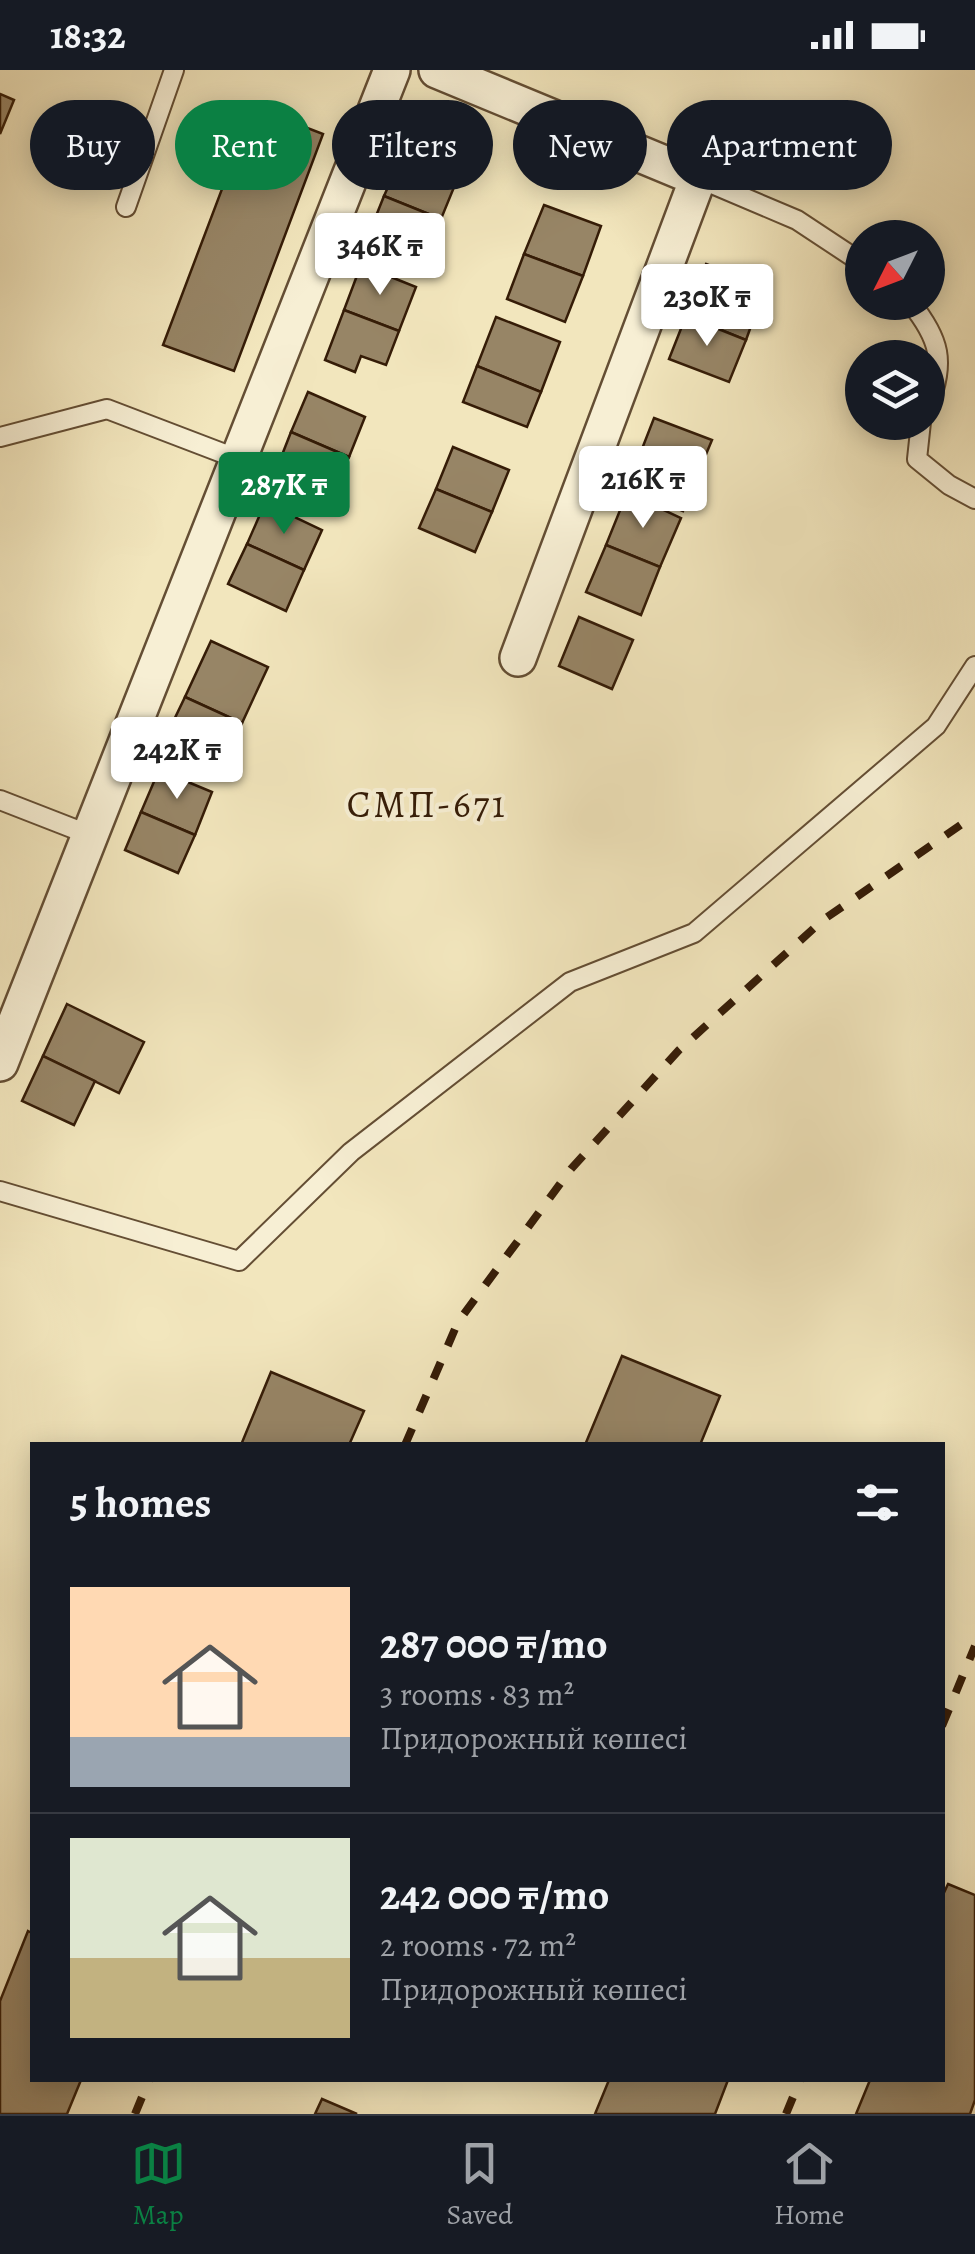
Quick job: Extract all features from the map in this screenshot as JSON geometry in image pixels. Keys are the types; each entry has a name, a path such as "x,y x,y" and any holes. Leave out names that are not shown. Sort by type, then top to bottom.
{"street":[{"path":"0,1063 392,70"},
{"path":"437,70 667,165"},
{"path":"518,658 694,190"}],"lane":[{"path":"126,207 174,70"},
{"path":"726,190 797,220 845,252"},
{"path":"0,437 107,409 238,458"},
{"path":"920,440 918,459 949,485 975,499"},
{"path":"0,1191 239,1261 351,1152 570,982 694,933 936,726 975,666"},
{"path":"0,800 90,835"}],"building":[{"path":"0,94 14,100 0,134"},
{"path":"312,130 323,134 312,163"},
{"path":"222,190 302,190 234,371 163,345"},
{"path":"387,190 453,190 441,219 384,196"},
{"path":"384,196 441,219 424,260 368,236"},
{"path":"544,205 601,226 583,276 524,254"},
{"path":"524,254 583,276 565,322 507,299"},
{"path":"706,264 765,287 746,340 686,316"},
{"path":"361,265 416,287 399,331 344,310"},
{"path":"344,310 399,331 386,365 361,356 355,372 325,360"},
{"path":"686,316 746,340 729,382 669,359"},
{"path":"496,317 560,342 541,392 477,366"},
{"path":"477,366 541,392 527,427 463,402"},
{"path":"308,392 365,417 349,457 291,432"},
{"path":"654,418 712,440 697,476 640,454"},
{"path":"291,432 349,457 330,501 273,478"},
{"path":"453,447 509,470 492,512 436,489"},
{"path":"640,454 697,476 683,511 627,488"},
{"path":"436,489 492,512 475,552 419,528"},
{"path":"627,493 681,518 660,567 606,545"},
{"path":"265,503 322,530 304,570 247,544"},
{"path":"247,544 304,570 286,611 228,584"},
{"path":"606,545 660,567 641,615 586,592"},
{"path":"579,617 633,640 612,689 559,666"},
{"path":"211,641 268,667 242,723 185,697"},
{"path":"185,697 242,723 219,772 162,745"},
{"path":"159,770 212,792 195,835 141,812"},
{"path":"141,812 195,835 178,873 125,850"},
{"path":"67,1004 144,1042 119,1093 43,1056"},
{"path":"43,1056 95,1081 74,1125 22,1101"},
{"path":"622,1356 720,1396 701,1442 586,1442"},
{"path":"271,1372 364,1411 350,1442 242,1442"},
{"path":"948,1884 975,1895 975,2100 970,2114 856,2114 869,2082 945,2082"},
{"path":"28,1931 30,2082 80,2082 67,2114 0,2114 0,2001"},
{"path":"608,2082 727,2082 715,2114 595,2114"},
{"path":"322,2099 357,2114 315,2114"}],"railway":[{"path":"406,1442 458,1322 571,1169 679,1050 823,920 975,815"},
{"path":"945,1719 975,1646"},
{"path":"135,2114 148,2082"},
{"path":"786,2114 799,2082"}],"district":[{"name":"СМП-671","path":"427,804"}]}
